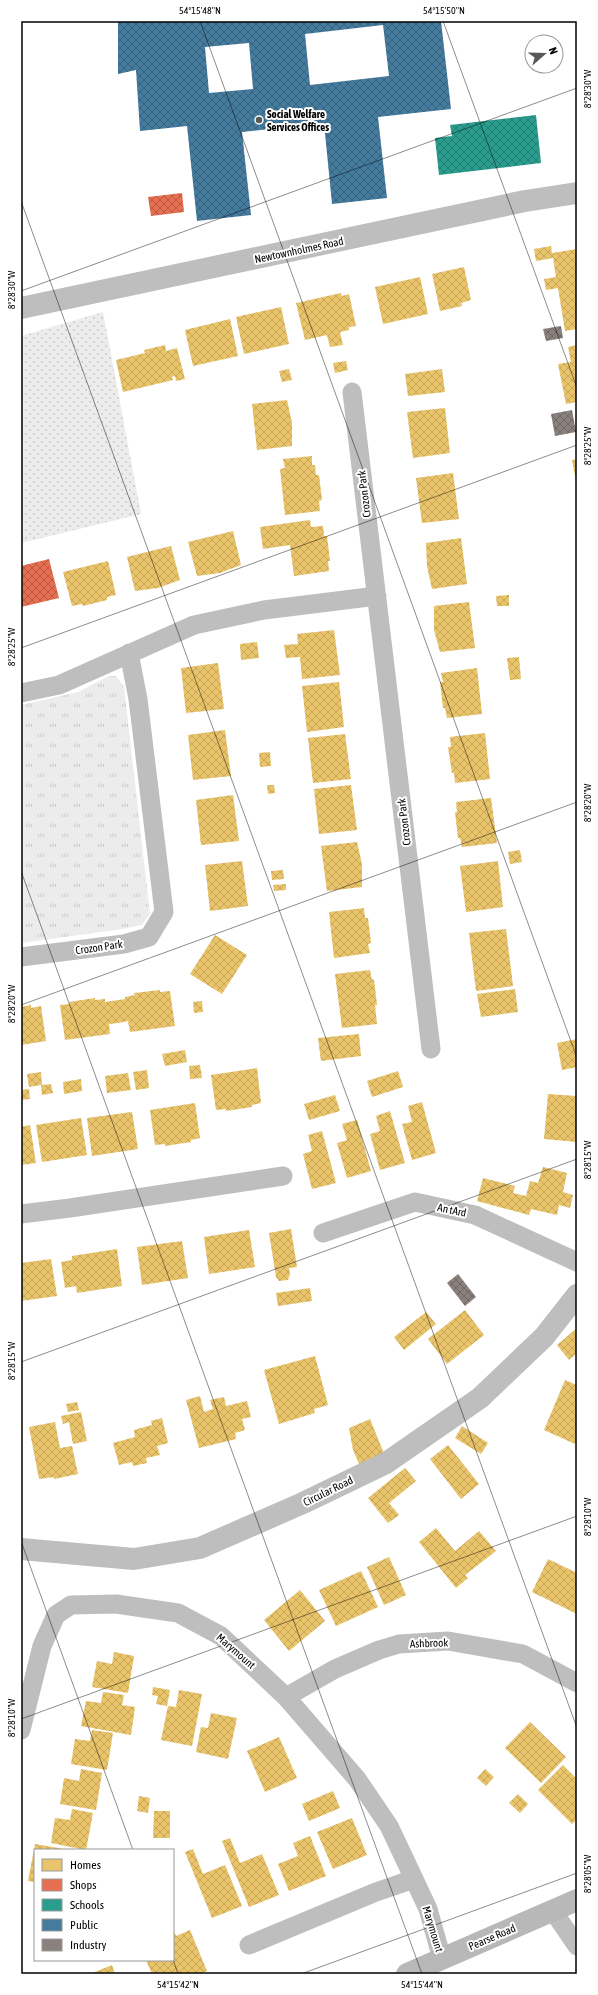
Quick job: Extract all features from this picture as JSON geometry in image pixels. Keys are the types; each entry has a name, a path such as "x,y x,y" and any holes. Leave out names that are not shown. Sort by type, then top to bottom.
{"main road":[{"name":"Pearse Road","path":"407,1974 577,1900"}],"street":[{"name":"Newtownholmes Road","path":"21,308 525,201 577,193"},
{"name":"Crozon Park","path":"352,392 431,1049"},
{"path":"21,693 59,685 194,625 264,610 377,596"},
{"name":"Crozon Park","path":"21,957 124,944 149,937 164,912 138,700 129,653"},
{"path":"21,1214 283,1176"},
{"name":"An tArd","path":"323,1233 414,1202 475,1215 577,1262"},
{"name":"Circular Road","path":"21,1549 134,1559 200,1548 303,1503 386,1463 480,1398 544,1337 577,1295"},
{"name":"Marymount","path":"21,1730 42,1646 56,1615 71,1605 116,1604 178,1613 221,1636 286,1697 357,1779 389,1826 428,1909 442,1959"},
{"name":"Ashbrook","path":"286,1697 336,1669 379,1650 399,1644 448,1641 523,1654 577,1683"},
{"path":"250,1946 376,1892 414,1879"},
{"path":"553,1911 577,1946"}],"green space":[{"path":"103,312 141,514 21,543 21,336"},
{"path":"109,676 116,676 124,687 150,914 142,925 21,943 21,705 78,692"}],"building: Homes":[{"path":"551,246 552,253 577,249 577,329 565,331 558,288 546,290 544,279 556,277 553,258 536,261 534,249"},
{"path":"464,267 471,300 461,303 462,306 440,311 432,274"},
{"path":"420,277 428,314 383,324 375,287"},
{"path":"341,293 342,296 349,294 356,326 349,327 349,330 340,332 343,345 330,347 327,335 305,340 296,303"},
{"path":"281,307 289,344 244,354 236,317"},
{"path":"230,319 238,356 193,366 185,330"},
{"path":"165,345 166,351 177,348 185,379 176,381 175,376 172,377 173,380 123,392 116,360 145,353 144,350"},
{"path":"577,345 577,402 566,404 558,364 571,362 568,347"},
{"path":"346,361 348,370 335,373 333,363"},
{"path":"289,369 292,380 282,382 279,371"},
{"path":"442,369 445,392 408,396 405,374"},
{"path":"287,400 292,423 292,446 257,450 252,404"},
{"path":"445,408 450,453 413,458 407,412"},
{"path":"312,456 312,465 315,465 316,475 319,475 322,500 319,501 320,511 285,515 280,469 285,468 283,459"},
{"path":"577,459 577,481 576,481 572,460"},
{"path":"453,473 459,519 422,523 416,478"},
{"path":"310,520 311,527 323,526 324,536 327,536 330,561 328,561 329,571 294,576 290,545 263,549 260,527"},
{"path":"233,531 241,565 220,573 197,576 188,542"},
{"path":"461,538 467,584 432,589 427,566 426,543"},
{"path":"171,546 180,580 158,588 135,591 127,557"},
{"path":"108,561 116,595 107,597 107,600 83,606 82,604 72,606 63,572"},
{"path":"509,595 509,606 497,606 496,596"},
{"path":"469,602 475,648 440,652 434,630 434,606"},
{"path":"334,630 340,675 302,679 300,657 286,658 284,645 298,644 297,634"},
{"path":"257,642 259,658 241,660 240,644"},
{"path":"519,657 521,679 510,680 507,658"},
{"path":"218,663 224,709 186,713 181,668"},
{"path":"477,668 482,714 447,718 445,708 443,708 440,682 443,682 441,673"},
{"path":"339,682 344,727 307,732 302,686"},
{"path":"225,730 231,776 193,780 188,735"},
{"path":"485,733 490,779 455,783 448,747 451,747 450,737"},
{"path":"345,734 351,779 313,783 308,738"},
{"path":"270,752 271,766 260,767 259,753"},
{"path":"267,785 274,785 275,793 268,794"},
{"path":"351,785 357,830 319,834 314,789"},
{"path":"233,795 239,841 201,845 196,800"},
{"path":"491,798 497,843 462,847 460,838 458,838 455,812 457,812 456,802"},
{"path":"357,842 362,864 362,887 327,891 321,846"},
{"path":"520,850 522,862 510,864 508,852"},
{"path":"242,861 248,906 210,911 205,865"},
{"path":"498,861 503,907 466,912 460,866"},
{"path":"283,870 284,879 272,880 271,871"},
{"path":"286,884 286,890 274,891 273,885"},
{"path":"364,908 365,918 368,918 371,943 368,944 370,953 334,958 329,912"},
{"path":"506,929 513,986 476,991 469,933"},
{"path":"215,935 247,955 222,994 190,974"},
{"path":"370,970 372,980 374,979 377,1005 375,1005 377,1024 342,1028 335,974"},
{"path":"515,989 518,1012 481,1017 477,994"},
{"path":"160,990 160,992 170,991 175,1026 130,1032 128,1021 109,1024 110,1034 65,1040 60,1005 95,998 95,1000 105,999 105,1002 125,999 125,997 135,995 134,993"},
{"path":"202,1001 203,1012 194,1013 193,1002"},
{"path":"31,1005 31,1008 41,1006 46,1041 21,1045 21,1007"},
{"path":"359,1034 361,1056 321,1061 318,1038"},
{"path":"577,1039 577,1067 562,1070 557,1043"},
{"path":"185,1050 187,1062 165,1066 162,1054"},
{"path":"200,1065 202,1078 190,1079 189,1066"},
{"path":"257,1068 261,1103 252,1105 252,1107 226,1111 226,1109 216,1110 211,1075"},
{"path":"147,1070 149,1088 136,1090 133,1072"},
{"path":"398,1071 403,1087 372,1097 367,1081"},
{"path":"41,1072 42,1085 51,1084 53,1093 42,1095 41,1085 29,1087 27,1074"},
{"path":"128,1073 131,1090 107,1093 105,1076"},
{"path":"81,1079 82,1091 64,1094 63,1082"},
{"path":"29,1089 30,1099 21,1100 21,1090"},
{"path":"548,1094 577,1096 577,1142 544,1139"},
{"path":"335,1095 340,1111 309,1120 304,1104"},
{"path":"422,1102 436,1153 412,1160 402,1124 412,1122 408,1106"},
{"path":"195,1103 200,1138 191,1140 191,1142 165,1146 165,1144 155,1145 150,1110"},
{"path":"390,1111 405,1163 380,1170 370,1134 380,1131 376,1116"},
{"path":"132,1112 138,1149 92,1156 87,1118"},
{"path":"81,1118 87,1155 42,1162 36,1125"},
{"path":"357,1120 371,1171 347,1178 337,1143 347,1140 342,1124"},
{"path":"30,1125 36,1163 21,1165 21,1127"},
{"path":"322,1131 336,1183 312,1189 303,1154 312,1151 308,1135"},
{"path":"543,1167 567,1173 563,1192 573,1195 570,1208 559,1205 557,1215 531,1209 529,1215 477,1201 483,1178 515,1186 513,1193 526,1196 530,1181 538,1183"},
{"path":"291,1229 297,1267 289,1268 290,1274 288,1280 279,1281 276,1277 269,1233"},
{"path":"249,1230 255,1267 209,1274 204,1237"},
{"path":"182,1241 188,1278 142,1285 137,1247"},
{"path":"117,1249 122,1286 77,1293 76,1286 65,1288 61,1262 72,1260 72,1256"},
{"path":"51,1259 57,1296 21,1301 21,1263"},
{"path":"310,1288 312,1301 278,1306 276,1293"},
{"path":"465,1310 484,1335 447,1364 428,1339"},
{"path":"426,1312 436,1324 404,1350 394,1337"},
{"path":"577,1328 577,1353 569,1360 557,1345"},
{"path":"315,1356 328,1405 314,1409 315,1413 279,1424 264,1370"},
{"path":"565,1380 577,1385 577,1440 575,1444 544,1430"},
{"path":"200,1396 204,1412 213,1409 210,1400 224,1397 226,1406 247,1401 251,1417 242,1419 245,1430 235,1433 236,1439 199,1448 186,1400"},
{"path":"77,1402 79,1410 68,1412 66,1404"},
{"path":"81,1412 87,1441 73,1444 69,1422 63,1424 61,1416"},
{"path":"162,1418 168,1443 157,1446 160,1455 146,1458 147,1463 133,1466 132,1462 119,1465 113,1443 135,1437 134,1430 152,1425 151,1421"},
{"path":"370,1419 385,1456 360,1466 353,1450 349,1428"},
{"path":"55,1422 60,1448 72,1446 78,1474 54,1479 54,1477 39,1479 29,1427"},
{"path":"462,1426 488,1443 481,1454 455,1438"},
{"path":"448,1445 479,1484 461,1499 430,1459"},
{"path":"405,1468 416,1481 389,1503 399,1515 388,1523 368,1498"},
{"path":"436,1528 455,1551 479,1531 496,1551 465,1575 468,1578 456,1588 419,1542"},
{"path":"389,1557 406,1595 384,1605 367,1567"},
{"path":"548,1559 577,1573 577,1614 532,1592"},
{"path":"361,1571 378,1607 336,1626 319,1590"},
{"path":"300,1590 325,1621 289,1651 264,1620"},
{"path":"114,1652 134,1656 128,1693 92,1687 97,1661 112,1664"},
{"path":"153,1687 170,1690 167,1706 156,1704 158,1696 152,1695"},
{"path":"179,1690 202,1694 192,1746 161,1740 168,1706 176,1707"},
{"path":"103,1692 124,1695 122,1705 135,1707 131,1735 81,1726 86,1701 101,1703"},
{"path":"211,1713 237,1718 228,1759 196,1752 201,1727 208,1728"},
{"path":"530,1722 566,1757 541,1783 505,1748"},
{"path":"92,1730 113,1733 107,1770 71,1764 75,1739 90,1741"},
{"path":"279,1737 297,1778 265,1792 247,1751"},
{"path":"563,1765 577,1779 577,1819 572,1824 538,1790"},
{"path":"81,1769 102,1773 96,1810 60,1804 64,1778 79,1781"},
{"path":"485,1769 494,1777 486,1786 477,1778"},
{"path":"333,1791 340,1808 309,1821 302,1804"},
{"path":"518,1794 528,1804 520,1813 509,1803"},
{"path":"139,1796 150,1798 148,1813 137,1811"},
{"path":"72,1809 93,1813 86,1849 51,1843 55,1818 70,1820"},
{"path":"154,1811 170,1811 170,1838 153,1838"},
{"path":"352,1818 367,1855 333,1869 317,1832"},
{"path":"310,1836 326,1876 289,1891 278,1864 298,1856 293,1843"},
{"path":"230,1838 240,1863 262,1854 279,1895 249,1907 222,1841"},
{"path":"35,1844 64,1849 34,1849"},
{"path":"34,1849 34,1882 28,1881"},
{"path":"193,1849 203,1874 225,1865 242,1906 212,1918 185,1852"},
{"path":"190,1930 207,1971 199,1974 152,1974 146,1961 174,1961 174,1931 176,1936"},
{"path":"112,1965 115,1974 90,1974"}],"building: Shops":[{"path":"182,193 184,212 151,216 148,197"},
{"path":"49,559 59,598 21,607 21,566"}],"building: Schools":[{"path":"536,115 541,163 439,175 435,138 452,136 450,125"}],"building: Public":[{"name":"Social Welfare Services Offices","path":"118,21 441,21 451,109 378,117 387,198 332,204 324,123 242,132 251,215 197,221 187,126 140,131 136,70 118,74","holes":["383,25 389,76 310,85 305,34","249,43 253,89 209,93 205,47"]}],"building: Industry":[{"path":"561,326 563,338 546,341 543,329"},
{"path":"572,410 576,432 555,436 551,414"},
{"path":"458,1274 476,1297 465,1306 447,1283"}],"place":[{"name":"Social Welfare Services Offices","path":"259,120"}]}
